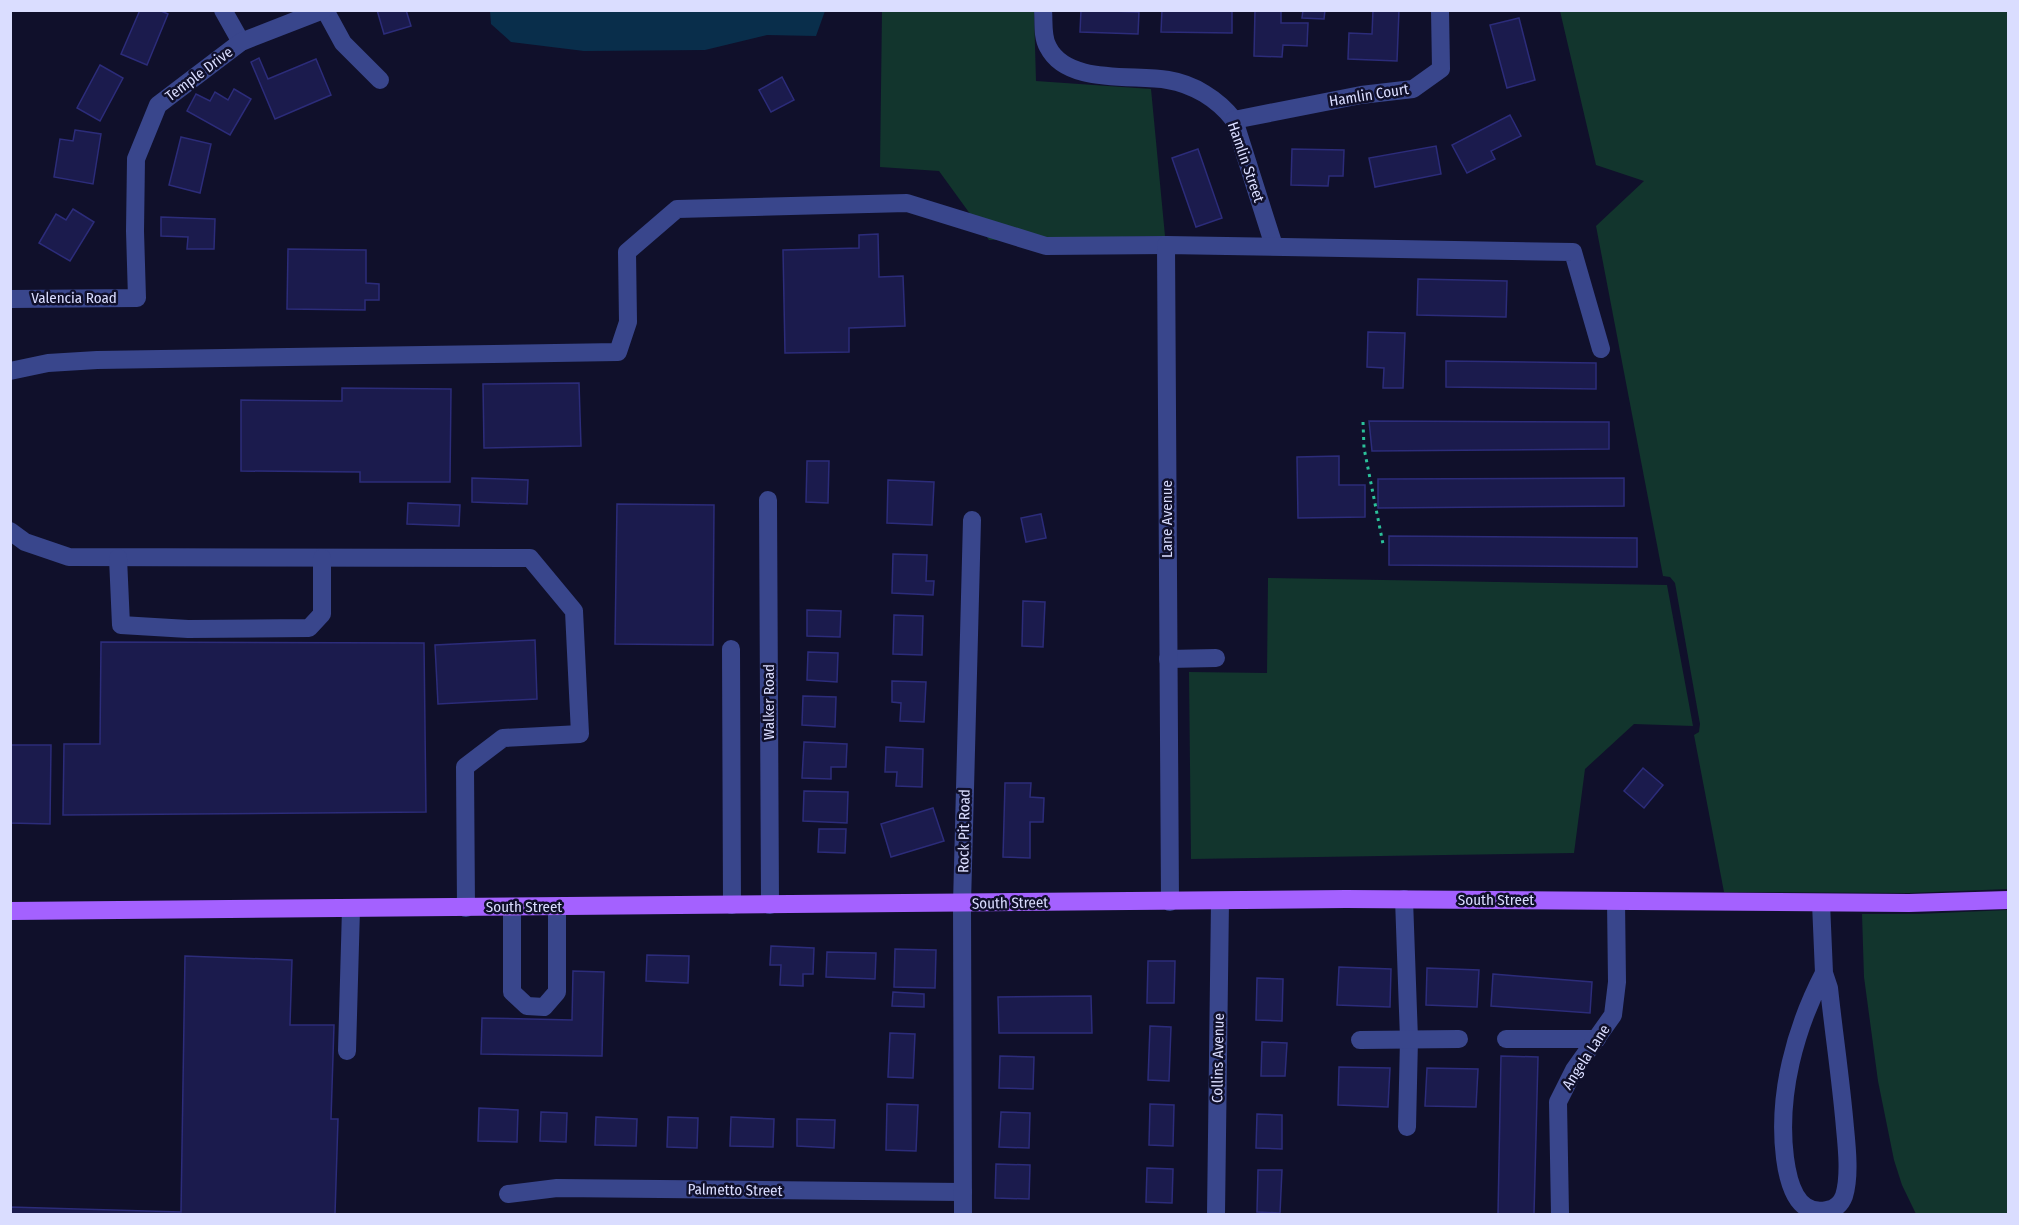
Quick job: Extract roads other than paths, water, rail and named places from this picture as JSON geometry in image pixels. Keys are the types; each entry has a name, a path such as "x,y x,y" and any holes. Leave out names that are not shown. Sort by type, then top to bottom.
{"main road":[{"name":"South Street","path":"10,911 1404,899 1821,903 2008,900"}],"street":[{"path":"223,10 241,42"},
{"path":"324,10 343,43 380,80"},
{"name":"Temple Drive","path":"137,298 136,159 158,105 241,42 324,10"},
{"name":"Hamlin Street","path":"1043,10 1046,45 1068,68 1094,74 1170,80 1196,89 1225,108 1233,120 1274,246"},
{"name":"Hamlin Court","path":"1233,120 1361,95 1413,89 1441,69 1440,10"},
{"path":"10,371 48,363 97,360 618,352 628,322 627,252 677,209 908,203 1046,246 1274,246 1573,252 1601,349"},
{"name":"Lane Avenue","path":"1166,245 1170,902"},
{"name":"Valencia Road","path":"10,299 137,298"},
{"name":"Walker Road","path":"768,500 770,905"},
{"name":"Rock Pit Road","path":"963,1215 962,904 972,520"},
{"path":"10,531 25,542 69,558 530,558 574,611 580,734 503,738 465,767 466,908"},
{"path":"118,558 121,625 188,629 309,628 322,614 322,558"},
{"path":"731,649 732,905"},
{"path":"1168,659 1216,658"},
{"path":"1404,899 1409,1039 1407,1127"},
{"name":"Collins Avenue","path":"1216,1215 1220,901"},
{"name":"Angela Lane","path":"1560,1215 1558,1102 1574,1070 1613,1015 1617,982 1616,901"},
{"path":"1821,903 1824,973 1829,988 1847,1164 1844,1197 1832,1209 1824,1211 1808,1208 1797,1198 1792,1189 1785,1159 1783,1131 1789,1068 1815,989 1824,973"},
{"path":"512,907 512,992 527,1006 544,1007 557,992 557,907"},
{"path":"347,1051 351,909"},
{"path":"1360,1040 1459,1039"},
{"path":"1506,1039 1597,1039"},
{"name":"Palmetto Street","path":"508,1194 557,1188 963,1192"}],"water":[{"path":"490,10 825,11 816,36 767,35 705,50 584,51 511,42 491,24"}]}
